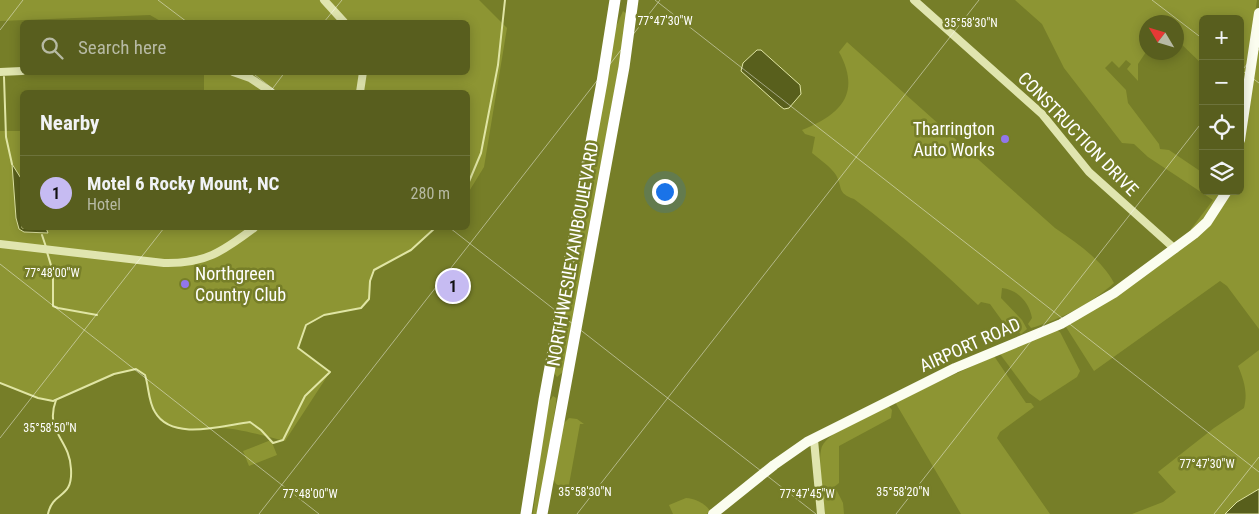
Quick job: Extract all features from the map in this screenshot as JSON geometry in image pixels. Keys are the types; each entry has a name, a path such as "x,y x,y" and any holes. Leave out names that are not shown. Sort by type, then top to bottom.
{"highway":[{"path":"615,0 633,1"},
{"name":"NORTH WESLEYAN BOULEVARD","path":"526,514 615,0"},
{"name":"NORTH WESLEYAN BOULEVARD","path":"542,514 627,52 633,1"},
{"path":"547,386 566,390"}],"main road":[{"path":"1244,113 1259,13"},
{"name":"AIRPORT ROAD","path":"713,514 774,465 807,442 955,368 1060,324 1114,293 1175,249 1207,222 1224,195"}],"street":[{"path":"324,0 342,20"},
{"name":"CONSTRUCTION DRIVE","path":"914,0 1042,114 1089,172 1175,249"},
{"path":"0,72 20,72"},
{"path":"242,75 250,78 268,90"},
{"path":"360,90 363,75"},
{"path":"0,244 164,263 186,263 213,256 251,230"},
{"path":"814,440 821,514"}],"shaded area":[{"path":"0,0 479,0 507,28 484,167 470,190 470,90 204,90 204,75 470,75 470,20 159,20 150,15 0,21"},
{"path":"1015,0 1257,0 1244,89 1244,15 1199,15 1199,61 1184,47 1184,15 1139,15 1139,60 1141,60 1138,64 1138,81 1127,69 1131,64 1126,60 1119,68 1112,61 1105,68 1126,90 1128,103 1159,144 1160,149 1169,150 1199,170 1199,191 1148,157 1134,144 1122,143 1064,68 1042,24"},
{"path":"623,11 628,15 564,371 557,377 553,371 615,29"},
{"path":"1259,36 1259,329 1227,286 1220,281 1094,371 1066,327 1173,255 1226,195 1244,195 1244,132"},
{"path":"847,42 1055,228 1096,259 1114,283 1075,310 1031,328 1028,324 1032,318 1031,312 1025,302 1018,294 1002,288 1001,298 1022,320 1027,329 1021,334 1003,322 990,304 981,302 978,305 902,237 854,199 845,195 834,172 812,153 815,137 805,134 802,130 827,117 843,101 847,91 848,80 846,67 839,52"},
{"path":"757,50 761,50 800,85 801,94 789,108 784,109 780,106 741,71 743,63"},
{"name":"Northgreen Country Club","path":"0,131 20,131 20,230 433,230 411,250 374,270 370,281 369,299 361,308 324,315 306,325 298,348 330,372 285,441 227,428 201,430 174,427 159,416 154,409 145,375 136,369 114,374 49,401 0,383"},
{"path":"12,164 20,177 20,230 16,218"},
{"path":"1205,195 1218,195 1201,222 1188,233 1213,200"},
{"path":"21,230 47,230 48,233 24,232"},
{"path":"1056,330 1060,332 1080,371 1077,377 1040,401 1029,393 1000,354"},
{"path":"1259,350 1259,514 1132,514 1163,502 1176,492 1158,472 1214,428 1244,408 1245,387 1238,366"},
{"path":"994,356 1026,403 1031,403 1034,407 1000,432 997,438 1050,514 961,514 895,402"},
{"path":"553,396 556,398 556,403 539,514 533,514 547,405"},
{"path":"887,404 892,410 891,418 839,446 839,483 834,487 824,488 822,486 820,463 821,450 824,444 839,430"},
{"path":"569,418 577,419 584,424 580,424 568,490 556,484 553,478 563,424"},
{"path":"271,440 277,455 249,466 243,451"},
{"path":"836,489 843,503 844,514 825,514 823,496"},
{"path":"1259,489 1259,514 1225,514 1237,502"},
{"path":"686,498 700,502 710,511 707,514 673,514 669,505"}],"waterway":[{"path":"470,179 481,153 498,65 505,0"},
{"path":"4,77 6,137 12,164"},
{"path":"0,383 38,398 53,401 114,374 136,369 145,375 151,403 155,412 163,421 173,427 199,429 250,422 261,430 273,443 283,440 305,396 330,372 298,348 306,325 324,315 361,308 369,299 370,281 374,270 411,250 433,230"},
{"path":"42,235 46,247"},
{"path":"47,252 53,272 53,306 97,315"},
{"path":"48,514 54,501 66,491 71,479 70,459 53,420 56,400"}],"place":[{"name":"Tharrington Auto Works","path":"1005,139"},
{"name":"Northgreen Country Club","path":"185,284"},
{"name":"Motel 6 Rocky Mount, NC","path":"453,286"}]}
